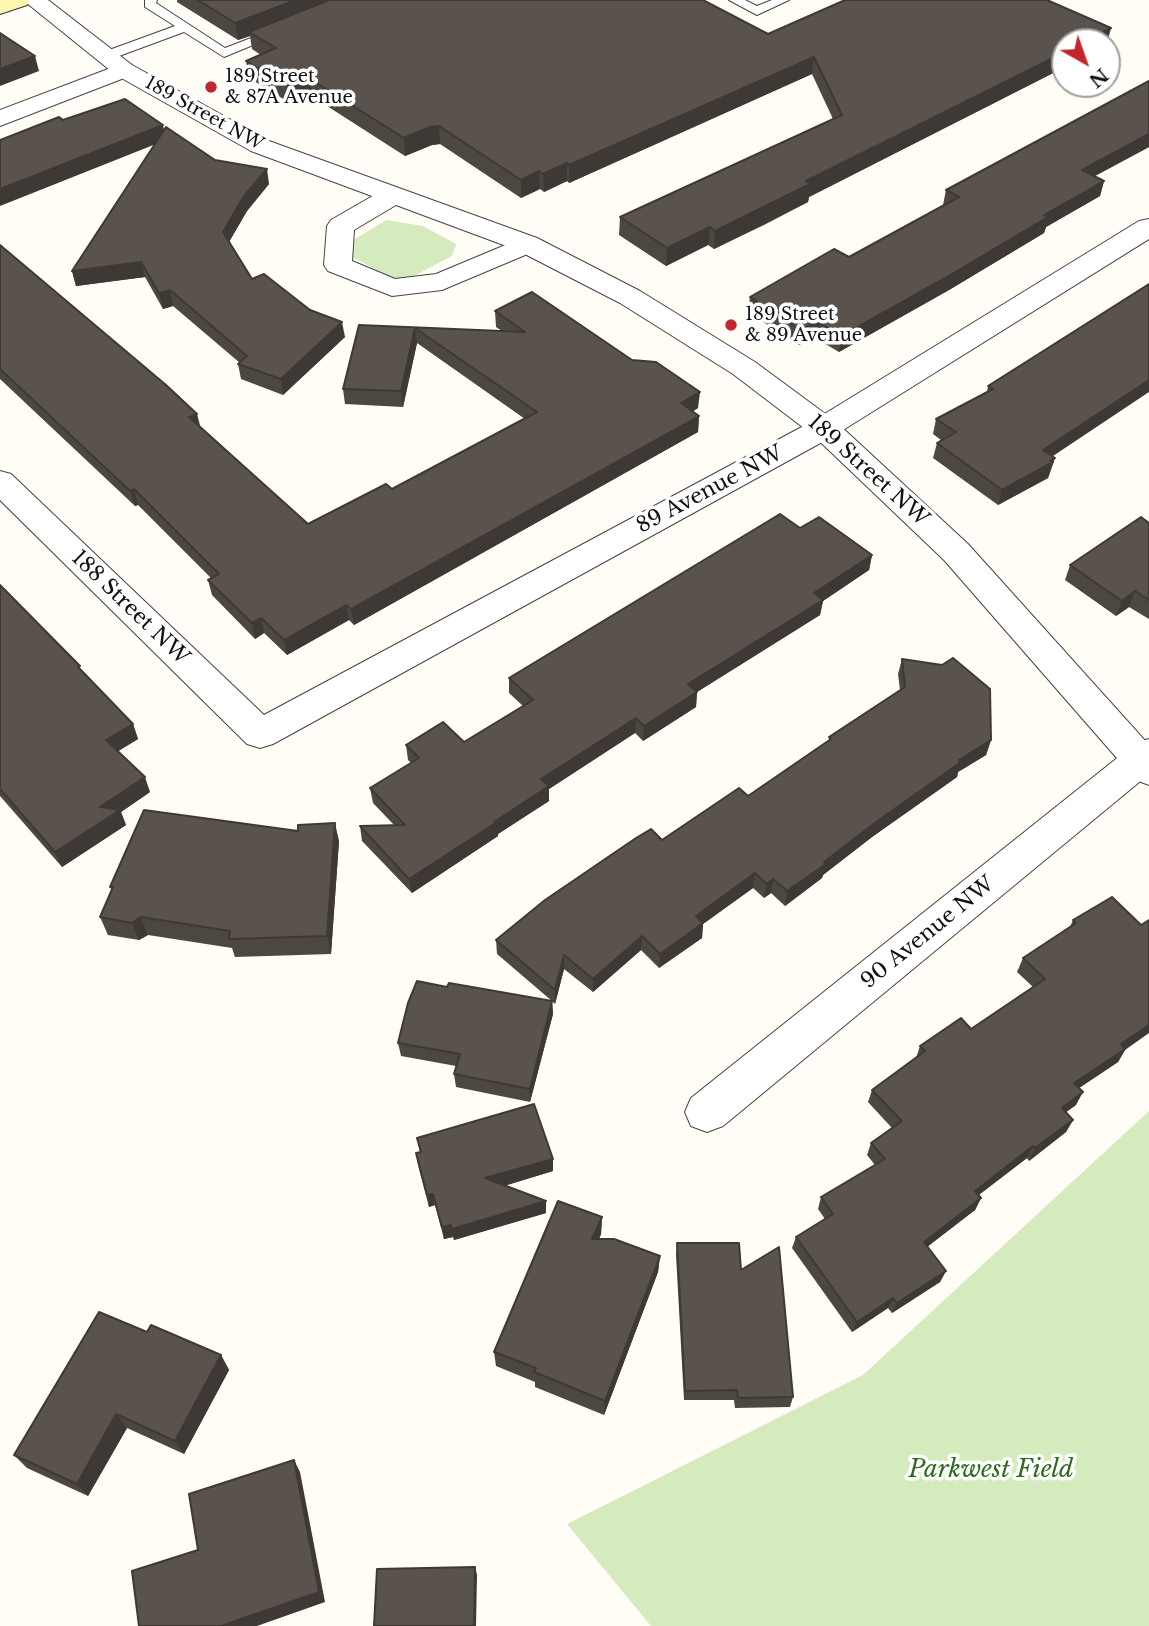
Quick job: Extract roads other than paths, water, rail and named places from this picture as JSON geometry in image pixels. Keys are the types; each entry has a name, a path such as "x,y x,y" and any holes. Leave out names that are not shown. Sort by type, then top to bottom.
{"main road":[{"path":"0,7 19,0"}],"street":[{"name":"189 Street NW","path":"34,0 115,63 260,146 527,244 630,297 744,368 824,428 956,552 1146,761"},
{"path":"0,119 115,63"},
{"path":"392,196 341,226 338,265 392,288 442,282 527,244"},
{"name":"89 Avenue NW","path":"260,734 824,428 1149,226"},
{"name":"188 Street NW","path":"0,481 260,734"},
{"name":"90 Avenue NW","path":"708,1112 1146,761"}],"lane":[{"path":"151,0 149,4 224,53 286,29"},
{"path":"735,0 757,11 783,0"},
{"path":"115,63 185,27"}],"place":[{"name":"189 Street & 87A Avenue","path":"211,87"},
{"name":"189 Street & 89 Avenue","path":"731,325"}],"park label":[{"name":"Parkwest Field","path":"991,1470"}]}
